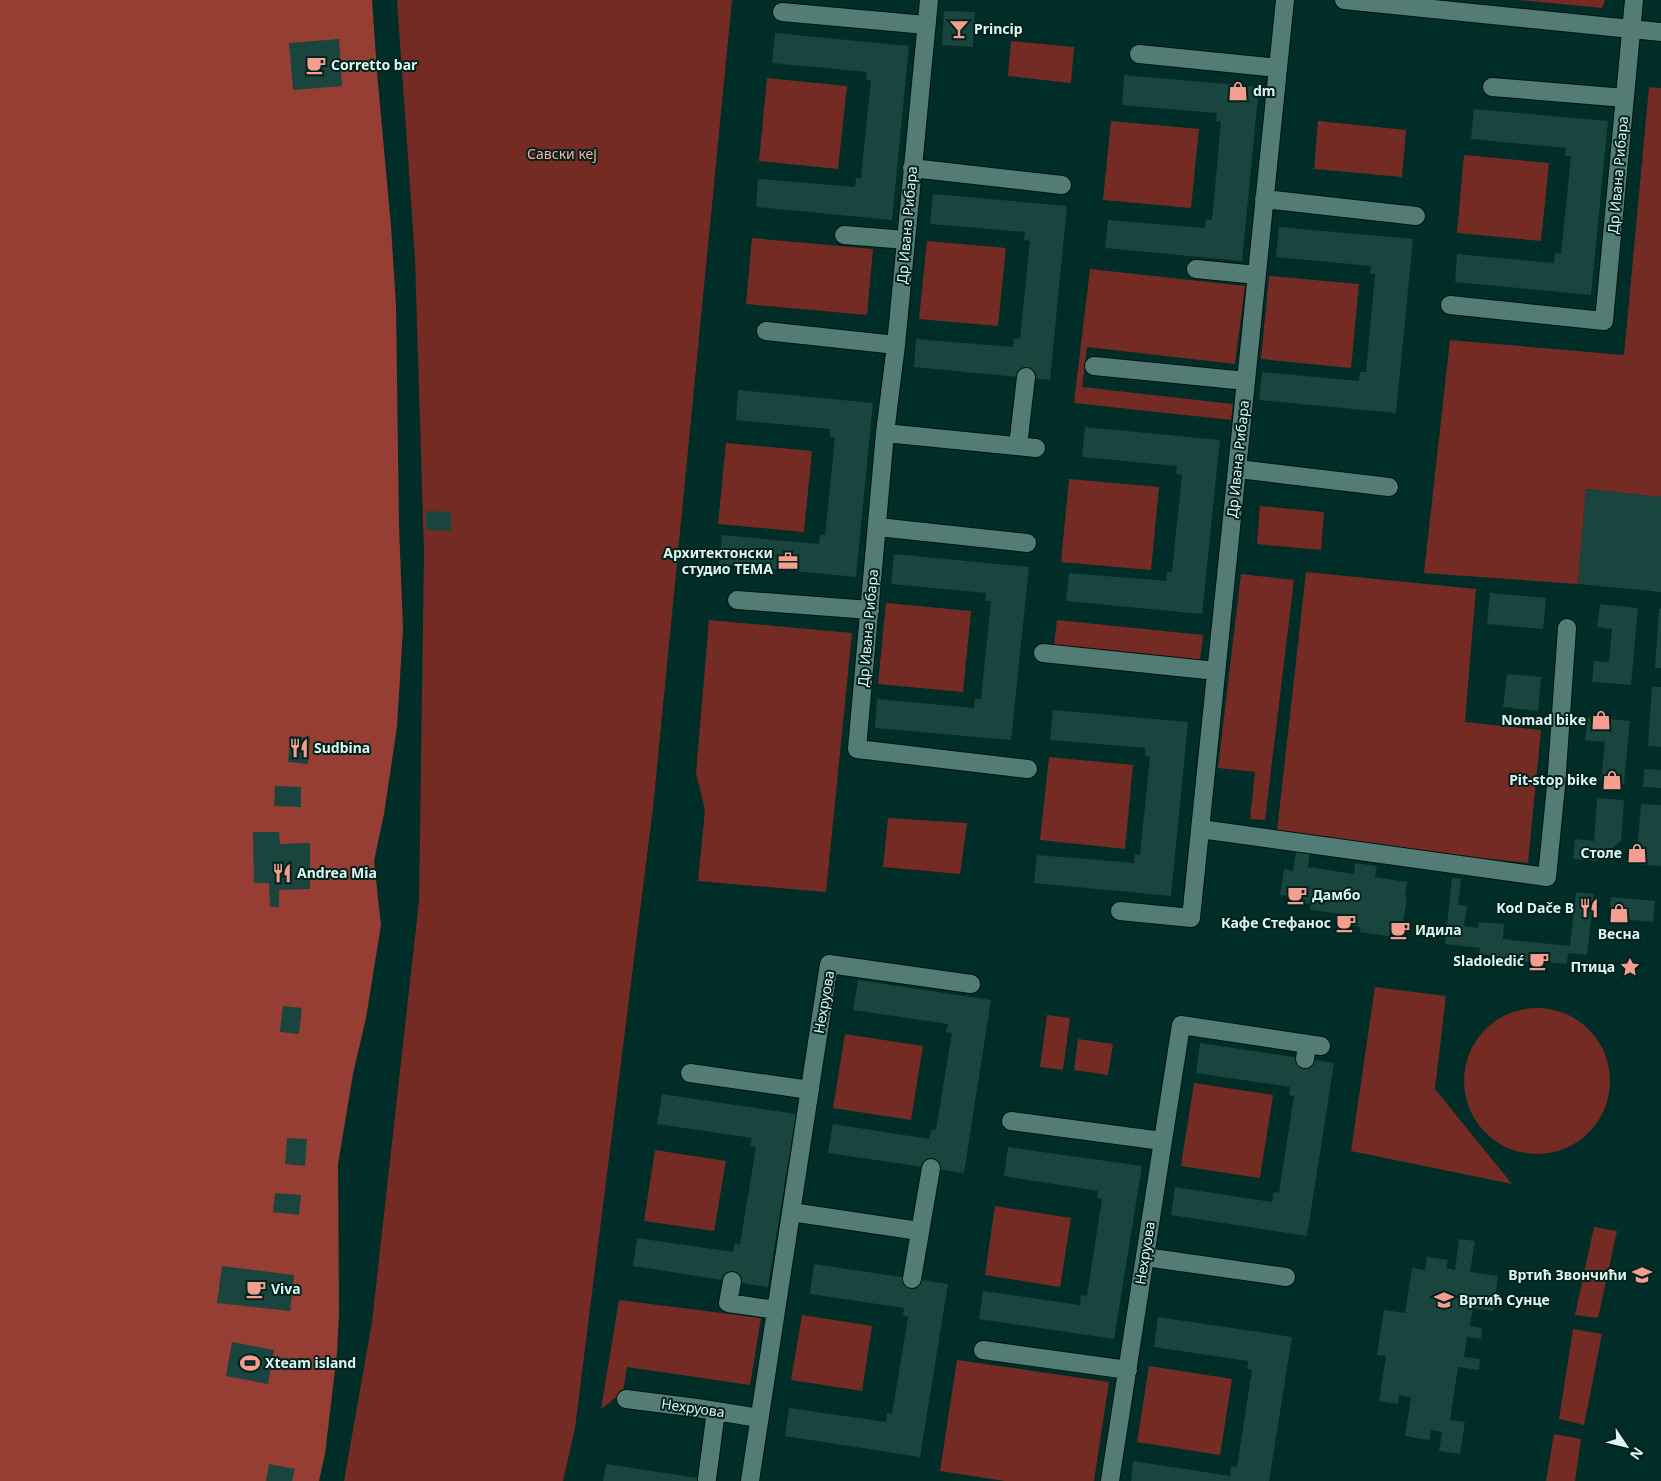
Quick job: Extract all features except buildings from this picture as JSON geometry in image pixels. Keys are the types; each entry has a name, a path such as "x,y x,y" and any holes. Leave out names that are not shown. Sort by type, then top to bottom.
{"street":[{"name":"Др Ивана Рибара","path":"929,0 896,345 885,433 878,526 856,749 1028,769"},
{"name":"Др Ивана Рибара","path":"1120,911 1191,918 1284,0"},
{"path":"1344,0 1661,32"},
{"name":"Др Ивана Рибара","path":"1450,305 1604,321 1634,0"},
{"path":"782,12 926,25"},
{"path":"1139,54 1278,68"},
{"path":"1492,87 1625,98"},
{"path":"912,168 1062,185"},
{"path":"1264,199 1416,216"},
{"path":"844,235 906,240"},
{"path":"1196,269 1257,275"},
{"path":"766,331 896,345"},
{"path":"1094,366 1246,381"},
{"path":"885,433 1027,447 1026,378"},
{"path":"1238,468 1389,487"},
{"path":"878,526 1027,543"},
{"path":"737,600 870,610"},
{"path":"1200,829 1547,877 1556,786 1567,628"},
{"path":"1043,654 1216,671"},
{"name":"Нехруова","path":"750,1481 829,964 971,984"},
{"name":"Нехруова","path":"1110,1481 1181,1025 1311,1049"},
{"path":"690,1073 810,1090"},
{"path":"1011,1121 1162,1141"},
{"path":"912,1279 930,1168"},
{"path":"791,1212 919,1231"},
{"path":"1145,1257 1286,1277"},
{"path":"732,1281 728,1303 776,1310"},
{"path":"983,1350 1128,1370"},
{"name":"Нехруова","path":"626,1399 759,1418"},
{"path":"707,1479 716,1411"}],"green space":[{"name":"Савски кеј","path":"397,0 732,0 653,808 575,1428 563,1481 344,1481 372,1322 419,901 424,553 415,258"},
{"path":"1518,0 1605,0 1602,8"},
{"path":"1011,41 1074,47 1071,83 1008,76"},
{"path":"767,78 847,86 838,169 759,161"},
{"path":"1649,87 1661,88 1661,497 1586,489 1578,584 1424,573 1450,340 1624,355"},
{"path":"1111,121 1199,129 1191,208 1103,200"},
{"path":"1318,121 1406,130 1402,177 1314,169"},
{"path":"1464,155 1549,163 1541,241 1457,233"},
{"path":"752,238 873,249 867,315 746,304"},
{"path":"927,241 1006,248 998,326 919,319"},
{"path":"1090,269 1245,286 1235,364 1087,347 1082,387 1233,404 1231,420 1074,403"},
{"path":"1269,276 1359,284 1351,368 1261,359"},
{"path":"726,443 812,451 804,532 718,524"},
{"path":"1069,479 1159,487 1151,570 1061,562"},
{"path":"1260,506 1324,512 1321,550 1257,544"},
{"path":"1306,572 1476,589 1465,722 1541,730 1528,863 1452,855 1277,831"},
{"path":"1241,574 1294,580 1265,820 1250,819 1255,772 1218,768"},
{"path":"886,603 971,611 963,692 878,684"},
{"path":"709,620 852,633 826,892 698,881 705,810 696,773"},
{"path":"1057,620 1203,635 1200,661 1054,646"},
{"path":"1049,757 1133,765 1125,849 1040,840"},
{"path":"888,818 967,823 960,874 883,867"},
{"path":"1375,987 1446,996 1435,1089 1512,1184 1351,1151"},
{"path":"1537,1008 1565,1013 1589,1029 1605,1053 1610,1081 1605,1109 1589,1133 1565,1149 1537,1154 1509,1149 1485,1133 1469,1109 1464,1081 1469,1053 1485,1029 1509,1013"},
{"path":"1047,1015 1070,1018 1063,1070 1040,1067"},
{"path":"845,1034 923,1046 911,1120 833,1108"},
{"path":"1078,1039 1113,1044 1108,1075 1074,1070"},
{"path":"1194,1083 1273,1095 1260,1178 1181,1166"},
{"path":"655,1150 726,1161 714,1231 644,1221"},
{"path":"995,1206 1071,1218 1060,1287 985,1275"},
{"path":"1594,1227 1617,1231 1598,1318 1575,1315"},
{"path":"619,1300 761,1318 750,1385 627,1367 623,1392 601,1409"},
{"path":"802,1315 872,1326 862,1391 791,1380"},
{"path":"1573,1329 1602,1334 1584,1425 1559,1419"},
{"path":"957,1360 1109,1382 1094,1481 1005,1481 940,1471"},
{"path":"1149,1366 1232,1379 1220,1455 1137,1442"},
{"path":"1554,1434 1581,1439 1575,1481 1546,1481"}],"shaded area":[{"path":"0,0 372,0 396,306 399,526 403,629 397,727 384,814 374,861 381,925 366,1018 353,1074 338,1164 339,1312 337,1353 325,1454 319,1481 0,1481"}],"place":[{"name":"Princip","path":"959,29"},
{"name":"Corretto bar","path":"316,65"},
{"name":"dm","path":"1238,91"},
{"name":"Архитектонски студио ТЕМА","path":"788,561"},
{"name":"Nomad bike","path":"1601,720"},
{"name":"Sudbina","path":"299,748"},
{"name":"Pit-stop bike","path":"1612,780"},
{"name":"Столе","path":"1637,853"},
{"name":"Andrea Mia","path":"282,873"},
{"name":"Дамбо","path":"1297,895"},
{"name":"Kod Dače B","path":"1589,908"},
{"name":"Весна","path":"1619,913"},
{"name":"Кафе Стефанос","path":"1346,923"},
{"name":"Идила","path":"1400,930"},
{"name":"Sladoledić","path":"1539,961"},
{"name":"Птица","path":"1630,967"},
{"name":"Вртић Звончићи","path":"1642,1275"},
{"name":"Viva","path":"256,1289"},
{"name":"Вртић Сунце","path":"1444,1300"},
{"name":"Xteam island","path":"250,1363"}]}
